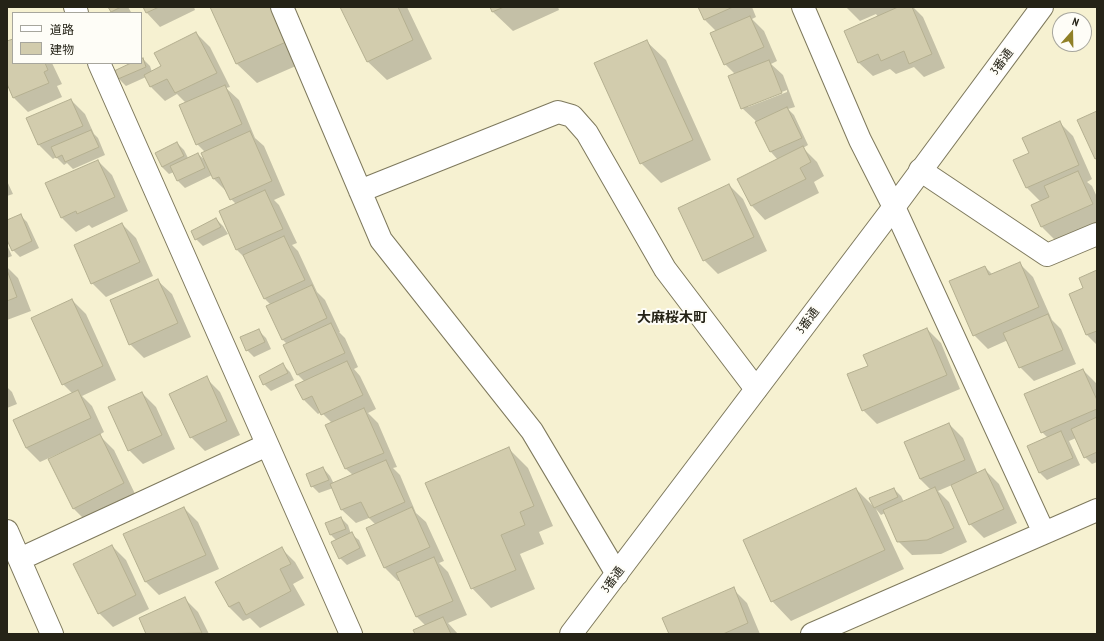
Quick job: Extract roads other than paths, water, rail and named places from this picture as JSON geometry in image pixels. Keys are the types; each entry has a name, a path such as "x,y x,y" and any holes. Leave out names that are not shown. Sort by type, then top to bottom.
{"street":[{"path":"282,7 381,240 532,431 617,574"},
{"path":"803,7 860,140 894,207 1044,532"},
{"name":"3番通","path":"572,634 894,207 1042,7"},
{"path":"99,64 351,634"},
{"path":"360,191 558,112 572,116 587,132 665,269 756,389"},
{"path":"920,170 1047,255 1097,234"},
{"path":"20,559 267,445"},
{"path":"812,634 1097,510"},
{"path":"7,531 52,634"}],"district":[{"name":"大麻桜木町","path":"672,318"}]}
